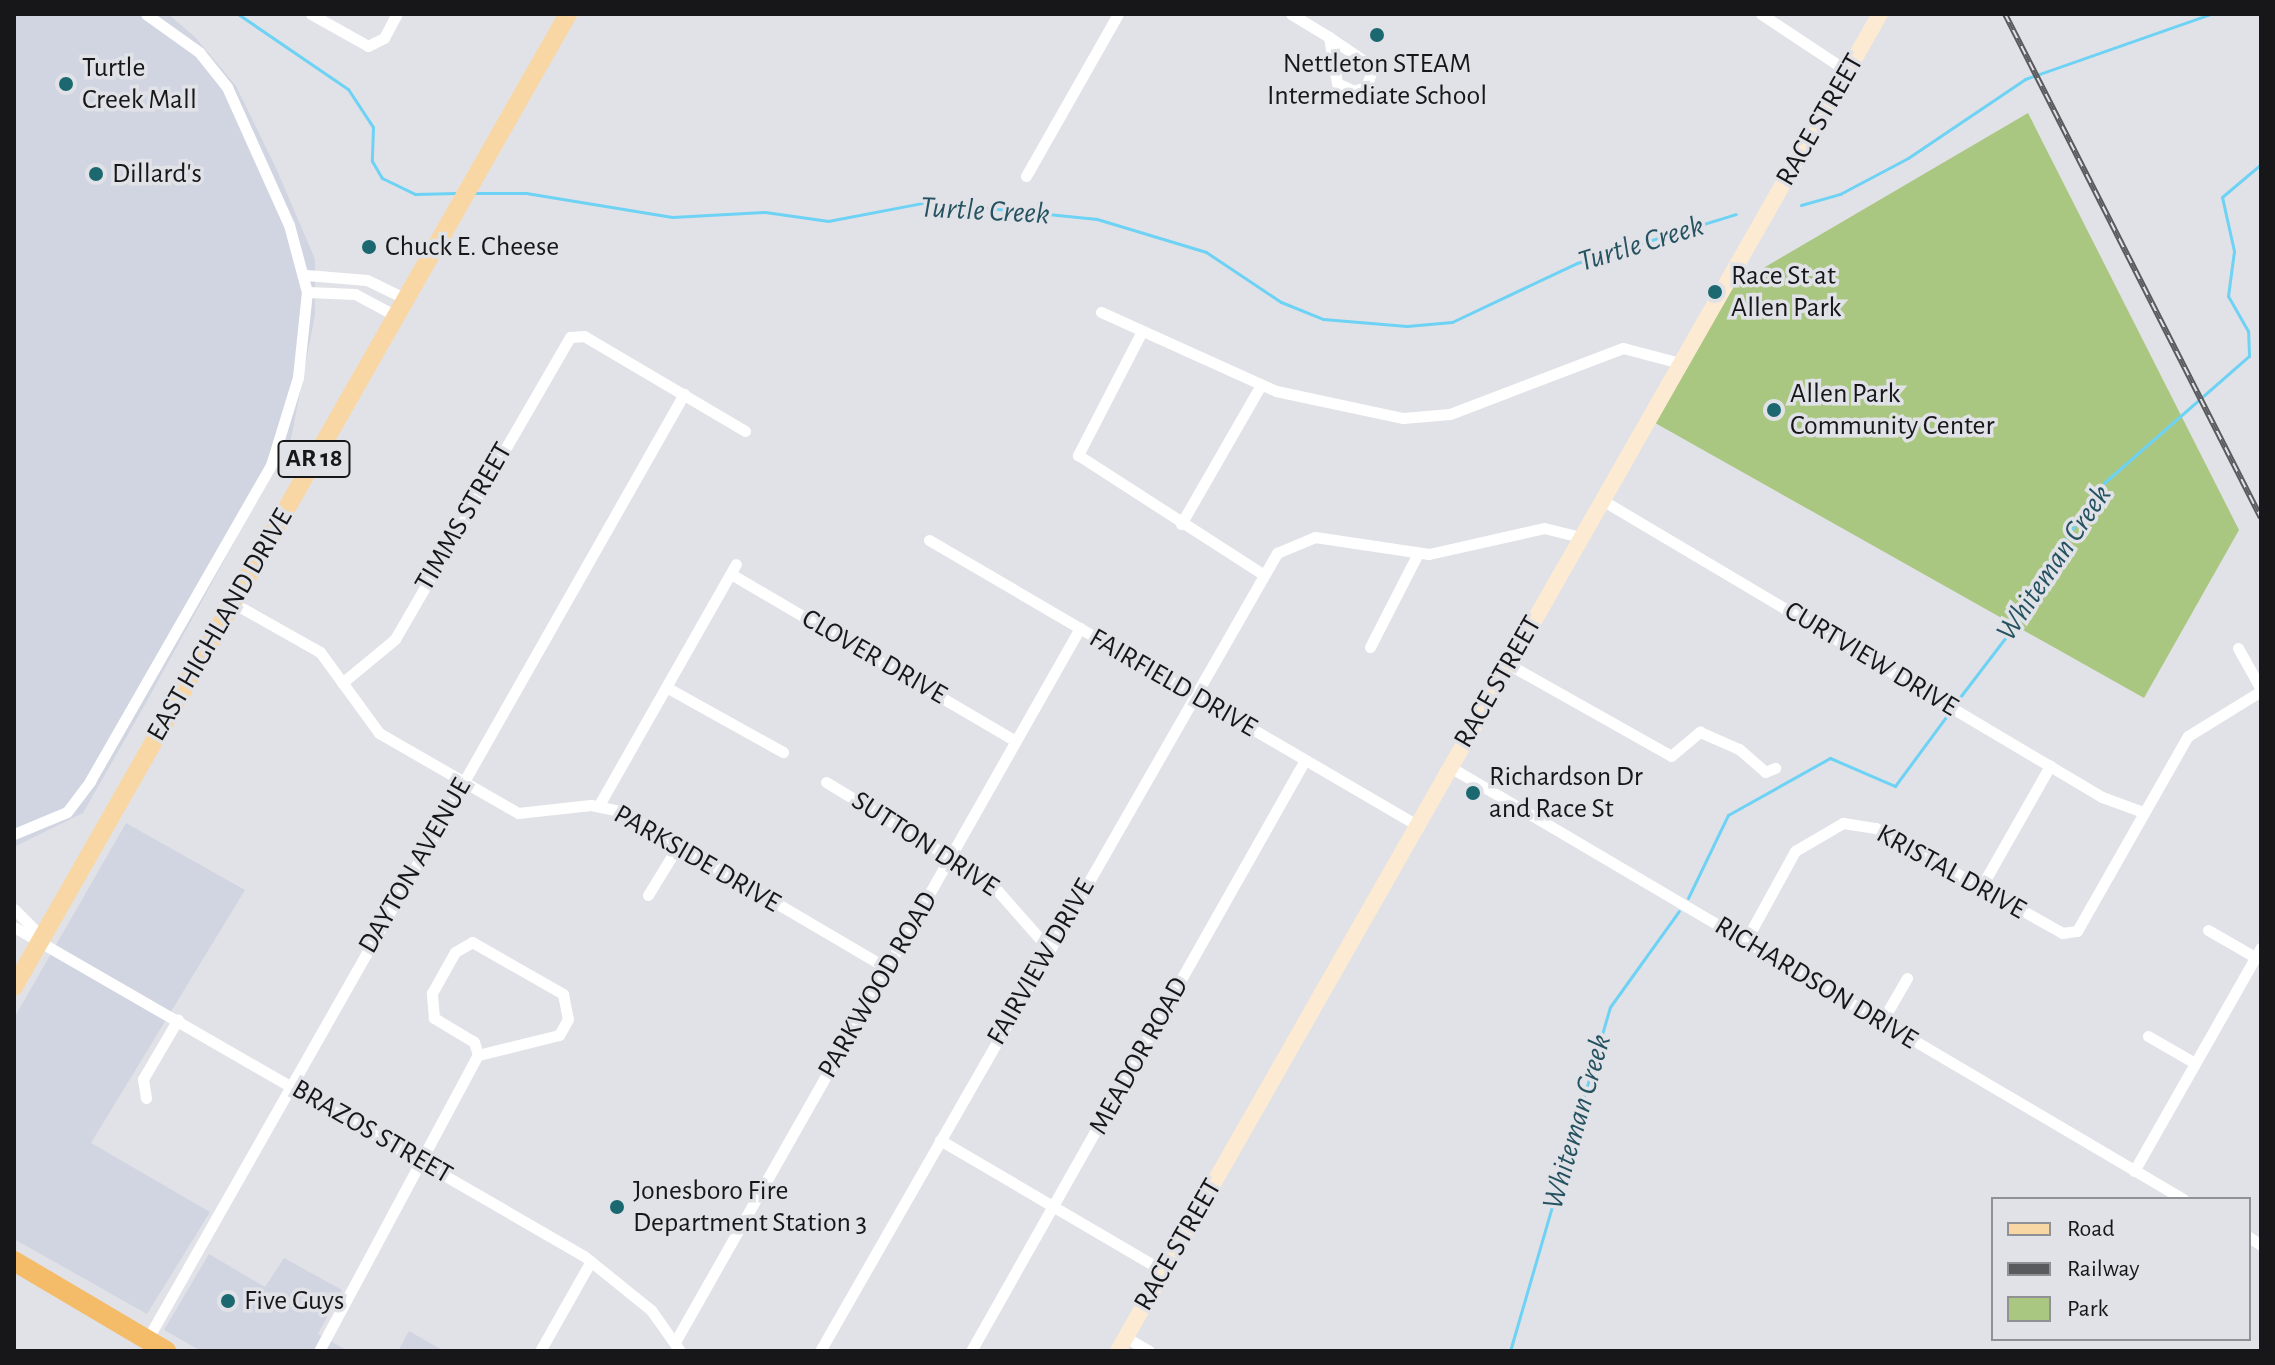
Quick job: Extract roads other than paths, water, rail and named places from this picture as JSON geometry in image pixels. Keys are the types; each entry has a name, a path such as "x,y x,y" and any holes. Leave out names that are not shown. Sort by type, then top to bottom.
{"highway":[{"path":"14,1261 158,1347"}],"main road":[{"name":"EAST HIGHLAND DRIVE","path":"14,987 568,14"}],"street":[{"path":"14,834 67,812 80,797 271,465 298,377 306,275 227,87 199,52 146,14"},
{"path":"311,14 371,45 397,14"},
{"path":"1026,176 1118,14"},
{"path":"1291,14 1329,37 1373,67 1366,87 1354,91 1337,83 1329,37"},
{"path":"1761,14 1847,71"},
{"name":"RACE STREET","path":"1122,1344 1880,14"},
{"path":"306,275 367,280 406,299"},
{"path":"307,292 355,294 396,316"},
{"path":"1101,312 1261,385 1324,404 1424,418 1623,348 1680,363"},
{"path":"1142,331 1078,455 1261,573"},
{"name":"TIMMS STREET","path":"342,683 395,639 570,337 584,336 684,394"},
{"path":"1181,524 1261,385"},
{"path":"684,394 745,431"},
{"name":"DAYTON AVENUE","path":"158,1347 291,1085 684,394"},
{"name":"CURTVIEW DRIVE","path":"1602,500 2050,766 2143,812"},
{"name":"FAIRVIEW DRIVE","path":"820,1351 1261,573 1277,553 1315,537 1418,553 1445,554 1544,528 1580,537"},
{"name":"FAIRFIELD DRIVE","path":"929,540 1417,825"},
{"path":"1370,647 1418,553"},
{"name":"CLOVER DRIVE","path":"666,687 733,569 1016,741"},
{"name":"PARKSIDE DRIVE","path":"233,603 320,652 379,733 463,781 529,815 599,805 678,846 888,969"},
{"name":"PARKWOOD ROAD","path":"678,1346 1080,628"},
{"path":"2143,812 2193,731 2261,690 2238,648"},
{"path":"1508,664 1671,756 1700,732 1739,749 1756,768 1775,768"},
{"path":"599,805 666,687 783,752"},
{"name":"MEADOR ROAD","path":"971,1351 1305,760"},
{"path":"1980,889 2050,766"},
{"name":"RICHARDSON DRIVE","path":"1450,767 2180,1197"},
{"name":"SUTTON DRIVE","path":"826,782 952,856 1009,899 1048,948"},
{"name":"KRISTAL DRIVE","path":"1745,942 1795,851 1830,826 1876,828 1980,889 2072,933 2143,812"},
{"path":"648,895 678,846"},
{"path":"14,909 42,937"},
{"path":"14,927 42,937"},
{"path":"2134,1171 2258,952 2208,930"},
{"name":"BRAZOS STREET","path":"42,937 591,1261 651,1310 678,1346"},
{"path":"319,1351 478,1055 474,1042 438,1022 430,1009 455,952 472,942 556,987 569,1010 565,1028 548,1042 478,1055"},
{"path":"1881,1023 1907,978"},
{"path":"146,1098 143,1079 178,1019"},
{"path":"2148,1036 2195,1063"},
{"path":"940,1140 1163,1271"},
{"path":"540,1351 591,1261"},
{"path":"1122,1344 1149,1351"}],"waterway":[{"name":"Turtle Creek","path":"238,14 348,89 373,127 372,161 382,178 415,194 457,193"},
{"name":"Turtle Creek","path":"1801,205 1840,194 1908,158 2025,79 2211,14"},
{"name":"Whiteman Creek","path":"1957,701 2025,612 2041,574 2105,482 2249,356 2248,331 2228,296 2234,251 2222,197 2261,164"},
{"name":"Turtle Creek","path":"473,193 526,193 672,217 765,212 828,221 928,202 1097,219 1206,252 1281,302 1323,319 1407,326 1452,322 1577,263 1736,214"},
{"name":"Whiteman Creek","path":"1688,898 1728,815 1830,758 1895,786 1948,714"},
{"name":"Whiteman Creek","path":"1510,1351 1610,1007 1679,911"}],"railway":[{"path":"2005,14 2261,518"}],"place":[{"name":"Nettleton STEAM Intermediate School","path":"1377,35"},
{"name":"Turtle Creek Mall","path":"66,84"},
{"name":"Dillard's","path":"96,174"},
{"name":"Chuck E. Cheese","path":"369,247"},
{"name":"Race St at Allen Park","path":"1715,292"},
{"name":"Allen Park Community Center","path":"1774,410"},
{"name":"Richardson Dr and Race St","path":"1473,793"},
{"name":"Jonesboro Fire Department Station 3","path":"617,1207"},
{"name":"Five Guys","path":"228,1301"}]}
